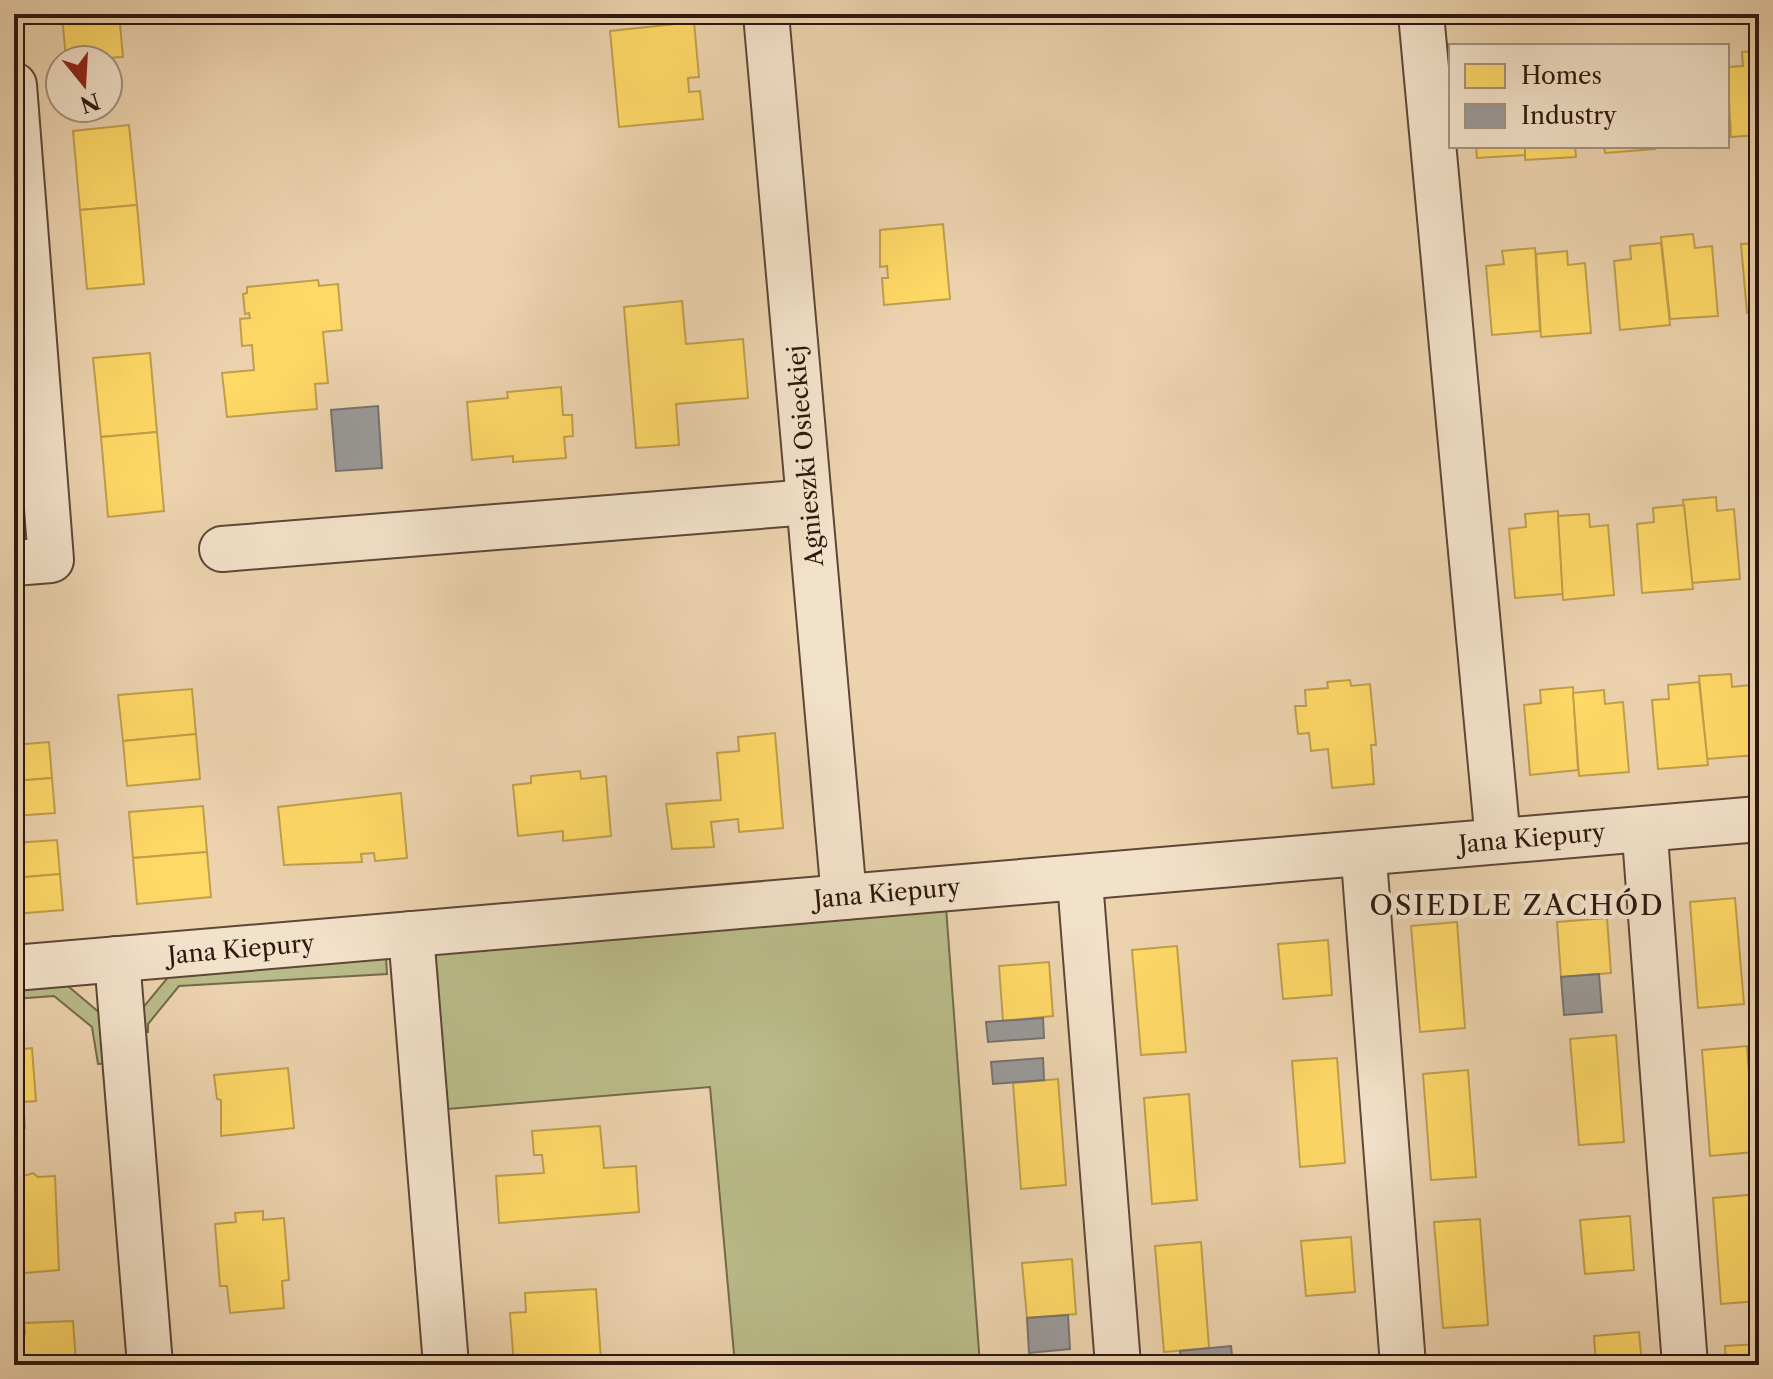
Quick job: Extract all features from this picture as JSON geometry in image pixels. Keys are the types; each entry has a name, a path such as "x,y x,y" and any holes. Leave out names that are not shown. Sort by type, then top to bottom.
{"street":[{"name":"Agnieszki Osieckiej","path":"766,14 844,897"},
{"path":"1421,14 1498,841"},
{"path":"14,85 51,560 14,563"},
{"path":"222,549 809,502"},
{"name":"Jana Kiepury","path":"14,968 1759,819"},
{"path":"1646,850 1685,1365"},
{"path":"1365,873 1403,1365"},
{"path":"1081,894 1118,1365"},
{"path":"411,934 446,1365"},
{"path":"117,959 150,1365"}],"green space":[{"path":"946,907 980,1365 735,1365 710,1087 448,1109 433,963 439,948"},
{"path":"386,956 387,974 179,986 148,1024 148,1032 138,1032 136,1016 174,970"},
{"path":"62,981 107,1019 110,1063 98,1064 92,1027 54,996 14,999 14,986"}],"building: Homes":[{"path":"62,14 119,14 122,44 65,44"},
{"path":"694,22 699,77 688,78 689,92 700,91 703,119 619,127 610,31"},
{"path":"1759,51 1759,135 1731,137 1729,67 1743,66 1742,52"},
{"path":"129,125 137,205 80,210 73,131"},
{"path":"1476,148 1525,148 1526,155 1477,158"},
{"path":"1525,148 1575,148 1576,157 1525,160"},
{"path":"1604,148 1655,148 1655,149 1605,153"},
{"path":"137,205 144,284 87,289 80,210"},
{"path":"943,224 950,299 884,305 882,278 888,278 887,266 880,267 880,230"},
{"path":"1759,229 1759,312 1747,313 1741,244 1758,243"},
{"path":"1693,234 1695,248 1712,246 1718,316 1670,319 1661,237"},
{"path":"1661,243 1670,325 1620,330 1614,261 1631,259 1630,246"},
{"path":"1535,248 1540,331 1492,335 1486,266 1504,264 1502,251"},
{"path":"1567,251 1568,265 1585,263 1591,333 1541,337 1536,254"},
{"path":"318,280 319,286 338,284 342,330 323,332 328,383 315,384 317,409 227,417 222,373 254,370 252,345 242,346 240,319 250,318 249,313 245,314 243,294 247,293 247,287"},
{"path":"682,301 686,344 743,339 748,398 676,404 679,445 636,448 624,307"},
{"path":"150,353 157,432 101,437 93,358"},
{"path":"561,387 563,415 572,415 573,436 564,437 566,458 513,462 513,456 472,460 467,402 508,398 507,392"},
{"path":"157,432 164,511 108,517 101,437"},
{"path":"1716,497 1717,511 1734,509 1740,579 1692,583 1683,500"},
{"path":"1684,505 1693,589 1642,593 1637,524 1654,522 1653,508"},
{"path":"1558,511 1563,594 1515,598 1509,529 1526,527 1525,514"},
{"path":"1589,514 1590,527 1608,525 1614,595 1563,600 1558,516"},
{"path":"1731,674 1732,687 1750,685 1756,755 1707,759 1699,676"},
{"path":"1350,680 1351,686 1370,684 1376,745 1371,745 1374,784 1332,788 1328,749 1311,751 1309,733 1298,734 1295,706 1306,706 1305,690 1328,688 1327,682"},
{"path":"1699,682 1708,765 1658,769 1652,700 1669,699 1668,685"},
{"path":"1573,687 1578,770 1530,775 1524,705 1541,703 1540,690"},
{"path":"192,689 196,734 123,741 118,695"},
{"path":"1604,690 1605,704 1623,702 1629,772 1579,776 1573,693"},
{"path":"775,733 783,828 739,832 738,819 711,822 714,847 672,849 666,804 721,800 717,753 739,751 738,737"},
{"path":"196,734 200,779 127,786 123,741"},
{"path":"49,742 52,778 14,781 14,745"},
{"path":"580,771 581,779 606,776 611,836 563,841 563,831 518,836 513,785 531,783 531,776"},
{"path":"52,778 55,813 14,816 14,781"},
{"path":"401,793 407,858 375,861 374,853 361,854 362,862 284,865 278,807"},
{"path":"203,806 207,852 133,858 129,812"},
{"path":"57,840 60,874 14,878 14,843"},
{"path":"207,852 211,897 137,904 133,858"},
{"path":"60,874 63,910 14,914 14,878"},
{"path":"1735,898 1744,1004 1698,1008 1690,902"},
{"path":"1607,918 1611,973 1561,977 1557,922"},
{"path":"1457,922 1465,1028 1420,1032 1411,926"},
{"path":"1328,940 1332,995 1283,999 1278,944"},
{"path":"1177,946 1186,1052 1141,1055 1132,950"},
{"path":"1049,962 1053,1016 1003,1021 999,966"},
{"path":"1616,1035 1624,1142 1579,1145 1570,1039"},
{"path":"1747,1046 1755,1152 1710,1156 1702,1050"},
{"path":"32,1048 36,1101 23,1102 25,1128 14,1129 14,1050"},
{"path":"1337,1058 1345,1163 1300,1167 1292,1061"},
{"path":"288,1068 294,1128 221,1136 221,1100 217,1099 214,1075"},
{"path":"1468,1070 1476,1177 1431,1180 1423,1074"},
{"path":"1058,1079 1066,1185 1021,1189 1013,1083"},
{"path":"1189,1094 1197,1200 1152,1204 1144,1098"},
{"path":"600,1126 604,1168 636,1166 639,1212 499,1223 496,1176 544,1173 542,1155 534,1155 532,1131"},
{"path":"33,1173 38,1177 55,1176 59,1270 14,1274 14,1179"},
{"path":"1759,1194 1759,1301 1721,1304 1713,1198"},
{"path":"263,1211 263,1220 284,1218 289,1280 282,1281 284,1308 230,1313 227,1286 220,1286 215,1224 236,1222 235,1213"},
{"path":"1630,1216 1634,1270 1585,1274 1580,1220"},
{"path":"1480,1219 1488,1325 1443,1328 1434,1222"},
{"path":"1351,1237 1355,1292 1306,1296 1301,1241"},
{"path":"1201,1242 1209,1348 1164,1352 1155,1246"},
{"path":"1072,1259 1076,1314 1027,1318 1022,1263"},
{"path":"596,1289 601,1360 580,1361 581,1365 514,1365 510,1313 526,1312 525,1293"},
{"path":"73,1321 76,1363 14,1365 14,1345 25,1334 24,1323"},
{"path":"1639,1332 1642,1365 1596,1365 1594,1336"},
{"path":"1759,1344 1759,1365 1726,1365 1725,1346"},
{"path":"1360,1355 1361,1365 1316,1365 1315,1358"}],"building: Industry":[{"path":"378,406 382,468 336,471 331,410"},
{"path":"1599,974 1602,1012 1564,1015 1561,977"},
{"path":"1043,1018 1044,1038 988,1042 986,1022"},
{"path":"1043,1058 1044,1080 993,1084 991,1062"},
{"path":"1068,1315 1070,1349 1029,1353 1027,1318"},
{"path":"1231,1346 1233,1365 1181,1365 1180,1351"}],"district":[{"name":"OSIEDLE ZACHÓD","path":"1517,905"}]}
